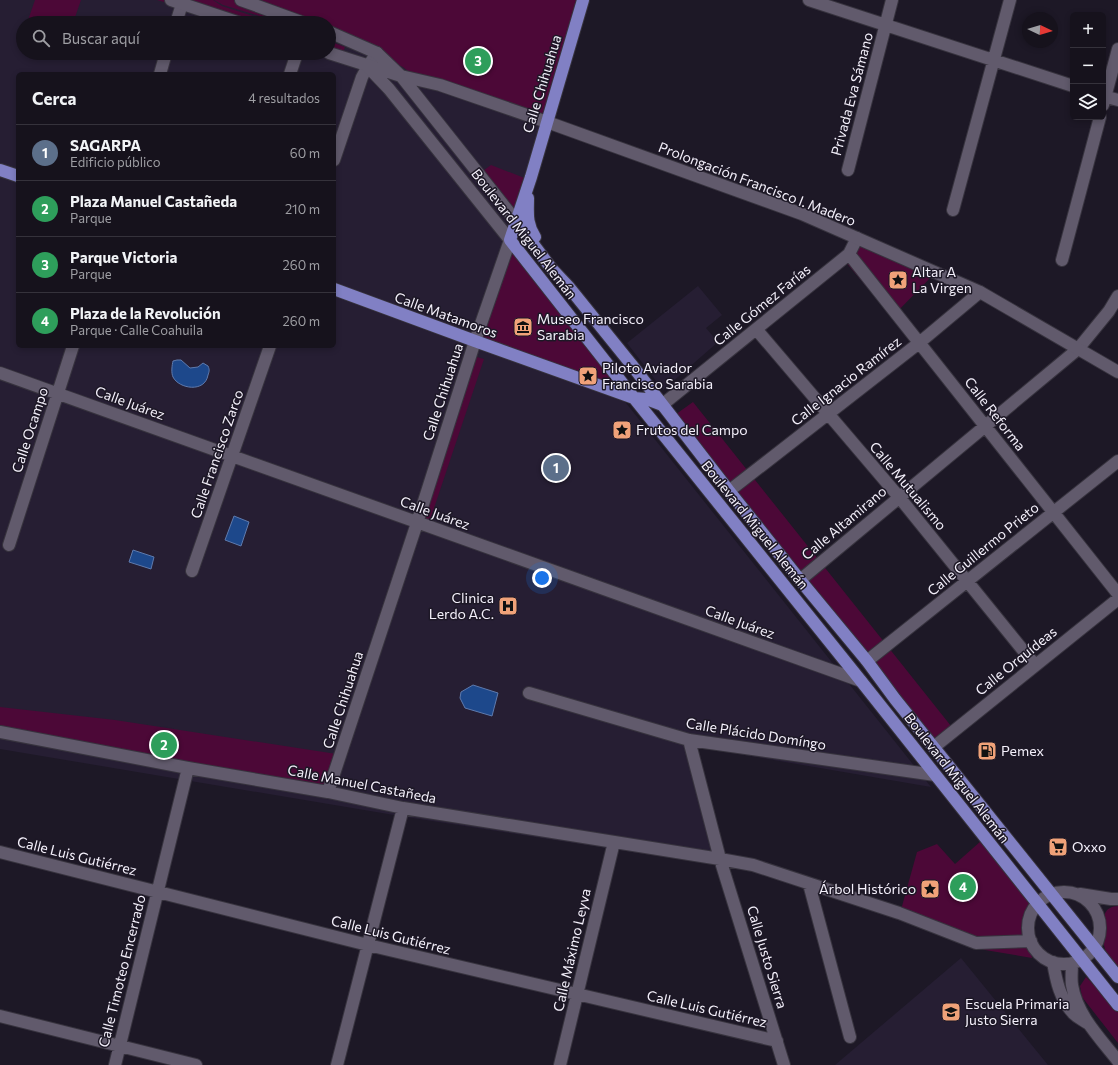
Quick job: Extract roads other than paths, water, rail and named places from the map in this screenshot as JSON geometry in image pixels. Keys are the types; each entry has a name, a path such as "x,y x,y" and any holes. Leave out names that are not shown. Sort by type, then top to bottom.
{"main road":[{"name":"Calle Chihuahua","path":"510,240 528,186 583,0"},
{"path":"0,170 16,175"},
{"path":"528,186 527,218 529,226 533,235 547,256 551,268"},
{"name":"Boulevard Miguel Alemán","path":"516,221 551,268 568,286 631,364 729,491 800,580 868,661 895,699 1118,976"},
{"name":"Boulevard Miguel Alemán","path":"510,240 634,398 861,680 1037,903 1077,961 1118,1005"},
{"name":"Calle Matamoros","path":"336,290 634,398 646,399 662,405"}],"street":[{"path":"241,0 285,16"},
{"path":"809,0 1070,85"},
{"name":"Privada Eva Sámano","path":"848,170 892,0"},
{"path":"953,210 1010,0"},
{"path":"176,16 176,2 219,16"},
{"path":"336,35 377,53 362,77 336,154"},
{"path":"1106,92 1118,49"},
{"name":"Boulevard Miguel Alemán","path":"377,53 401,76 516,221"},
{"name":"Prolongación Francisco I. Madero","path":"336,55 401,76 440,84 802,214 980,292 1118,372"},
{"path":"161,72 164,60"},
{"path":"291,72 295,60"},
{"name":"Boulevard Miguel Alemán","path":"368,66 389,89 510,240"},
{"path":"1106,99 1118,100"},
{"path":"1062,260 1099,120"},
{"name":"Calle Gómez Farías","path":"662,405 849,254 857,238"},
{"name":"Calle Chihuahua","path":"328,792 417,523 475,341 510,240"},
{"name":"Calle Reforma","path":"849,254 1118,594"},
{"name":"Calle Ignacio Ramírez","path":"729,491 919,343 980,292"},
{"name":"Calle Altamirano","path":"800,580 1078,349 1109,311 1118,296"},
{"name":"Calle Mutualismo","path":"756,329 899,497 1035,665"},
{"name":"Calle Ocampo","path":"9,545 72,348"},
{"name":"Calle Francisco Zarco","path":"192,571 269,348"},
{"name":"Calle Juárez","path":"0,373 417,523 861,680"},
{"name":"Calle Guillermo Prieto","path":"868,661 1118,461"},
{"name":"Calle Orquídeas","path":"934,747 1118,599"},
{"name":"Calle Plácido Domíngo","path":"529,693 689,740 936,775"},
{"name":"Calle Manuel Castañeda","path":"0,732 188,768 328,792 402,808 753,865 899,913 976,943 1031,941"},
{"name":"Calle Justo Sierra","path":"689,740 720,859 784,1065"},
{"name":"Calle Timoteo Encerrado","path":"115,1065 188,768"},
{"path":"337,1065 402,808"},
{"name":"Calle Máximo Leyva","path":"560,1065 614,842"},
{"name":"Calle Luis Gutiérrez","path":"0,852 368,945 777,1041"},
{"path":"809,884 850,1037"},
{"path":"1077,894 1089,901 1099,918 1100,928 1098,938 1090,953 1077,961 1063,964 1053,962 1043,957 1039,953 1031,941 1028,931 1029,920 1037,903 1051,894 1065,891 1114,899"},
{"path":"1096,912 1098,907 1114,899"},
{"path":"1077,961 1072,983 1087,1023 1118,1061"},
{"path":"1053,962 1057,982 1072,1013 1087,1023"},
{"path":"0,1016 196,1065"}],"water":[{"path":"181,360 190,368 198,367 203,363 208,366 209,371 206,381 202,385 192,387 176,381 172,375 172,369 173,361"},
{"path":"234,516 249,522 241,546 225,540"},
{"path":"133,550 154,557 151,569 129,562"},
{"path":"473,685 498,693 492,716 465,708 460,698 461,692"}],"place":[{"name":"Parque Victoria","path":"478,61"},
{"name":"Altar A La Virgen","path":"898,280"},
{"name":"Museo Francisco Sarabia","path":"523,327"},
{"name":"Piloto Aviador Francisco Sarabia","path":"588,376"},
{"name":"Frutos del Campo","path":"622,430"},
{"name":"SAGARPA","path":"556,468"},
{"name":"Clinica Lerdo A.C.","path":"508,606"},
{"name":"Plaza Manuel Castañeda","path":"164,745"},
{"name":"Pemex","path":"987,751"},
{"name":"Oxxo","path":"1058,847"},
{"name":"Plaza de la Revolución","path":"963,887"},
{"name":"Árbol Histórico","path":"930,889"},
{"name":"Escuela Primaria Justo Sierra","path":"951,1012"}]}
